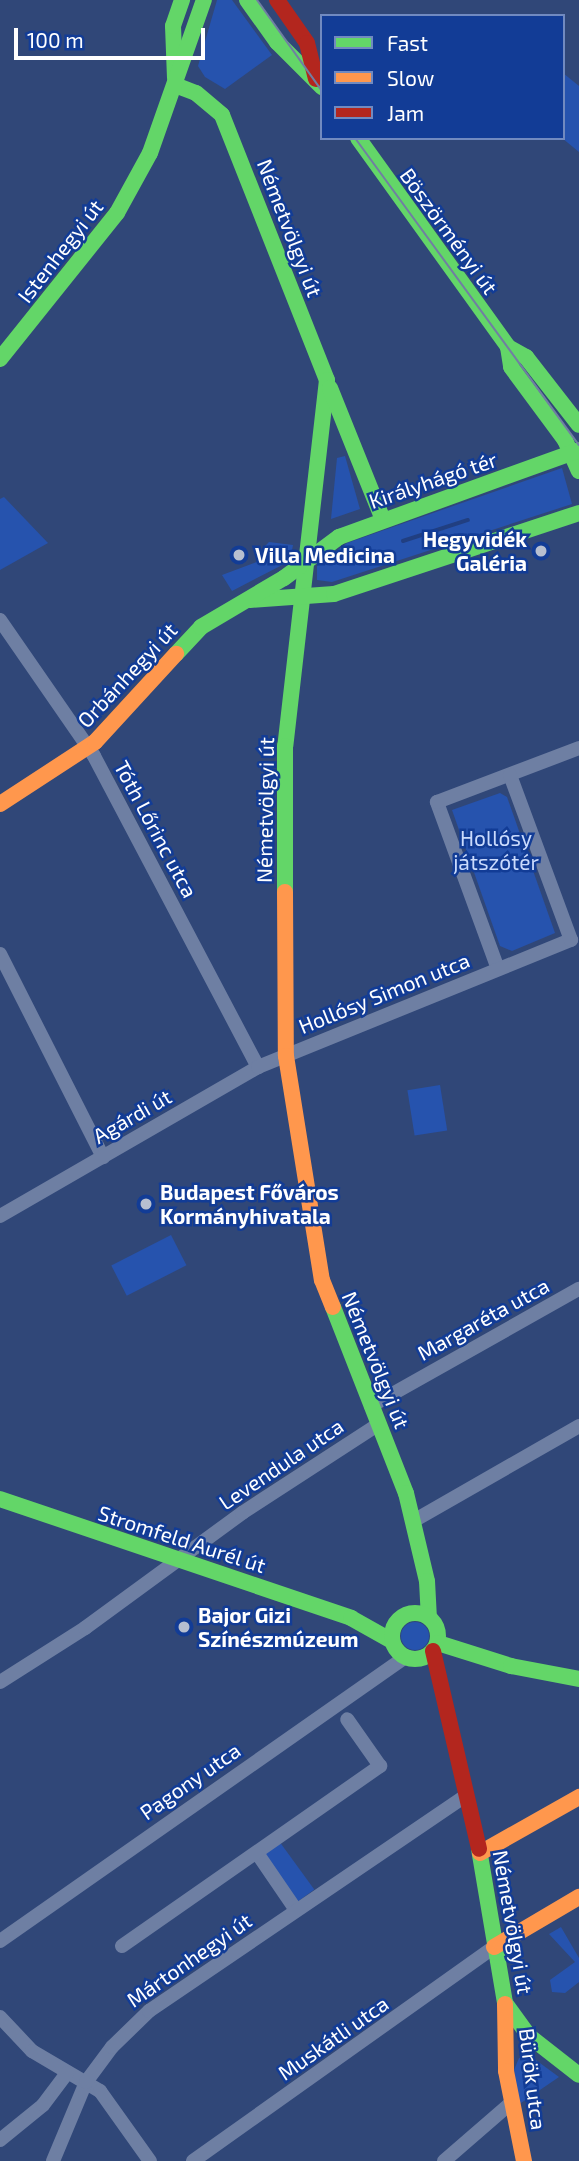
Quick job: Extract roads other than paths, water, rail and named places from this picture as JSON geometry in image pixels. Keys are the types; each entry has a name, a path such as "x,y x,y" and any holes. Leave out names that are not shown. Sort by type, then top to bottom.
{"street":[{"path":"171,0 173,26"},
{"name":"Istenhegyi út","path":"175,85 173,26 182,0"},
{"name":"Istenhegyi út","path":"3,349 117,213 150,153 204,0"},
{"path":"247,0 277,42 319,83"},
{"path":"277,0 307,43 319,83"},
{"name":"Németvölgyi út","path":"175,85 196,93 222,115 327,380 283,803 286,1055 322,1280 415,1520 424,1564 429,1616"},
{"name":"Böszörményi út","path":"359,140 508,347 526,357 579,425"},
{"name":"Böszörményi út","path":"508,347 511,367 576,452 579,471"},
{"path":"327,380 383,520"},
{"name":"Királyhágó tér","path":"307,562 340,537 576,452"},
{"path":"303,598 334,594 579,513"},
{"name":"Orbánhegyi út","path":"0,804 87,748 201,627 307,562"},
{"name":"Orbánhegyi út","path":"249,600 303,598"},
{"name":"Tóth Lőrinc utca","path":"0,620 87,748 258,1067"},
{"name":"Hollósy Simon utca","path":"498,969 437,802 579,748"},
{"name":"Hollósy Simon utca","path":"286,1055 571,940 510,775"},
{"path":"0,954 103,1157"},
{"name":"Agárdi út","path":"0,1216 258,1067 286,1055"},
{"name":"Margaréta utca","path":"371,1406 579,1289"},
{"name":"Levendula utca","path":"0,1682 180,1561 242,1513 379,1424"},
{"path":"415,1520 579,1426"},
{"name":"Stromfeld Aurél út","path":"0,1499 351,1618 393,1641"},
{"name":"Németvölgyi út","path":"403,1617 424,1564"},
{"path":"435,1647 438,1628 429,1616 403,1617 393,1641 408,1658 435,1647 579,1679"},
{"name":"Stromfeld Aurél út","path":"351,1618 403,1617"},
{"name":"Németvölgyi út","path":"435,1647 444,1707 480,1853 505,2003 529,2036 579,2075"},
{"name":"Németvölgyi út","path":"408,1658 426,1673 444,1707"},
{"name":"Pagony utca","path":"0,1941 408,1658"},
{"path":"122,1946 380,1766 347,1719"},
{"name":"Mártonhegyi út","path":"53,2161 67,2120 86,2082 112,2047 149,2011 465,1796"},
{"path":"480,1853 579,1797"},
{"path":"257,1853 296,1910"},
{"path":"494,1947 579,1896"},
{"name":"Muskátli utca","path":"193,2161 494,1947"},
{"name":"Bürök utca","path":"505,2003 506,2071 524,2161"},
{"path":"0,2017 19,2041 67,2073 86,2082 113,2103 150,2161"},
{"path":"506,2071 529,2036"},
{"path":"0,2140 43,2105 67,2073"},
{"path":"444,2161 511,2103"},
{"path":"43,2105 67,2120"}],"waterway":[{"path":"403,541 468,520"}],"tram line":[{"path":"257,0 320,88"},
{"path":"356,140 579,445"}],"place":[{"name":"Hegyvidék Galéria","path":"541,551"},
{"name":"Villa Medicina","path":"239,555"},
{"name":"Budapest Főváros Kormányhivatala","path":"146,1204"},
{"name":"Bajor Gizi Színészmúzeum","path":"184,1627"}],"park label":[{"name":"Hollósy játszótér","path":"496,850"}]}
